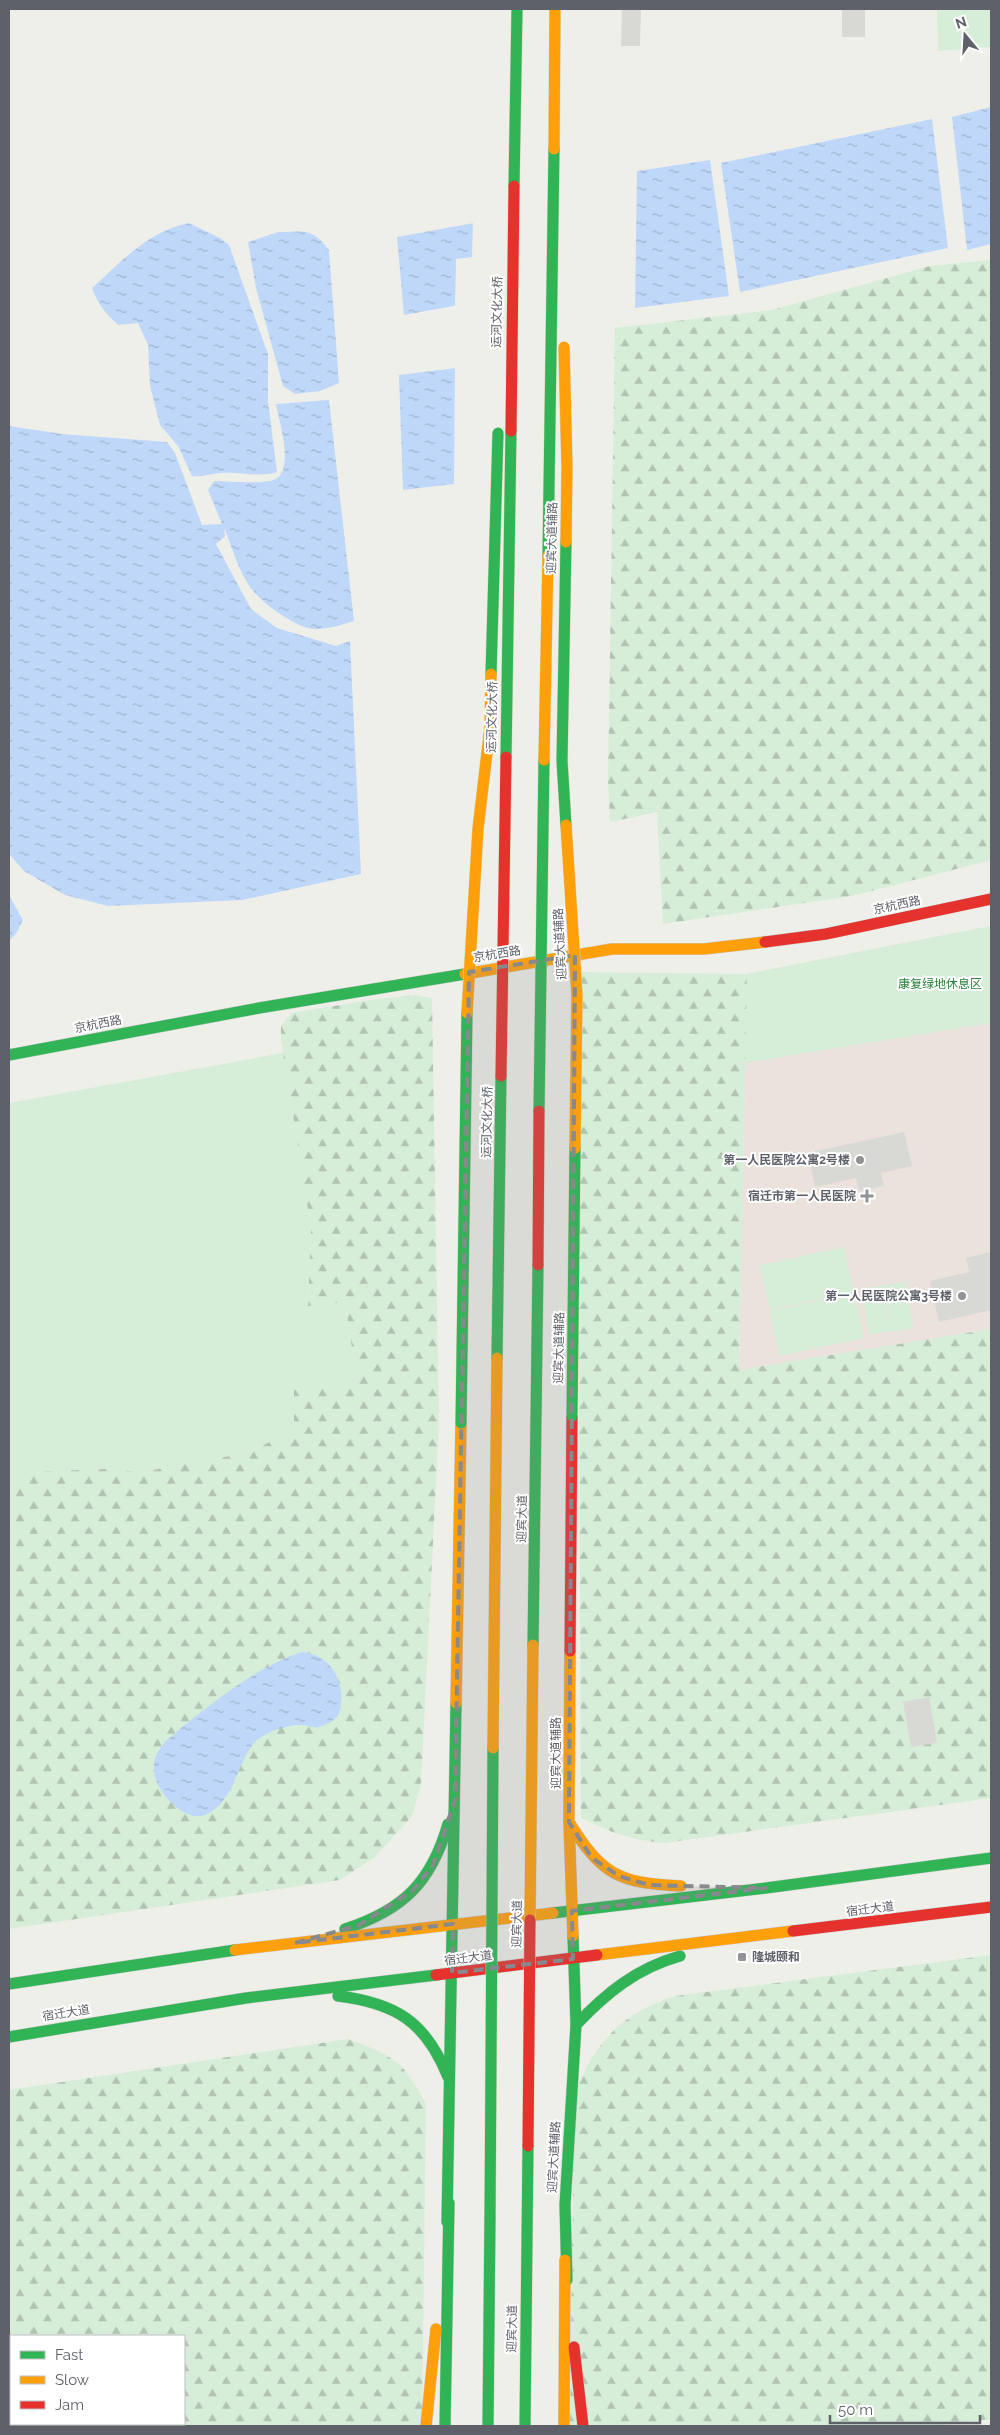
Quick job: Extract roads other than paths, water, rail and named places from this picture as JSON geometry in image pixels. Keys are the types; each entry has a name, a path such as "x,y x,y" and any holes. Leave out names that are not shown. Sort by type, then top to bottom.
{"main road":[{"name":"运河文化大桥","path":"498,1425 511,279 517,9"},
{"path":"553,270 555,9"},
{"name":"迎宾大道辅路","path":"553,270 564,330 567,468 562,761 577,995 569,1822 576,2025 565,2205 565,2260 583,2426"},
{"name":"迎宾大道","path":"525,2426 542,933 553,270"},
{"path":"500,392 511,279"},
{"path":"445,2426 467,1003 478,829 490,727 498,420"},
{"name":"京杭西路","path":"9,1055 258,1008 612,949 704,949 826,934 991,899"},
{"name":"迎宾大道","path":"488,2426 493,1939 493,1636 498,1425"},
{"path":"294,1943 359,1926 386,1910 413,1890 433,1866 442,1845 455,1800"},
{"path":"569,1822 592,1858 619,1876 649,1885 766,1888"},
{"path":"9,1984 216,1952 766,1888 991,1858"},
{"name":"宿迁大道","path":"9,2037 285,1993 991,1908"},
{"path":"576,2025 597,2002 631,1976 661,1961 773,1935"},
{"path":"285,1993 341,1996 377,2001 401,2012 419,2028 442,2058 450,2086"},
{"path":"426,2426 449,2203"},
{"path":"564,2426 565,2260"}],"water":[{"path":"991,107 991,244 967,250 952,117"},
{"path":"932,119 948,248 740,292 721,163"},
{"path":"710,160 729,296 635,308 637,171"},
{"path":"541,211 553,288 404,315 397,237"},
{"path":"189,223 220,238 229,245 268,354 268,401 277,472 270,474 220,473 192,476 178,446 160,425 150,386 148,345 138,323 118,325 102,308 92,288 136,248 160,233"},
{"path":"278,232 307,232 317,237 329,250 339,383 320,391 295,394 283,386 256,288 248,242"},
{"path":"540,358 463,483 403,490 399,375"},
{"path":"329,400 354,621 339,626 313,629 286,618 259,598 248,584 224,528 225,536 216,544 251,609 277,628 336,646 350,641 361,874 242,900 108,906 65,895 24,871 9,854 9,426 62,434 167,442 175,453 202,525 222,524 208,490 214,481 269,481 278,478 283,470 285,460 283,435 276,404"},
{"path":"9,895 23,920 17,932 9,941"},
{"path":"302,1652 313,1654 322,1659 336,1674 341,1694 338,1716 321,1726 288,1726 258,1739 248,1752 229,1793 215,1809 205,1815 197,1816 180,1810 165,1795 155,1778 154,1762 160,1748 195,1717 248,1678 285,1658"}],"place":[{"name":"第一人民医院公寓2号楼","path":"860,1160"},
{"name":"宿迁市第一人民医院","path":"867,1196"},
{"name":"第一人民医院公寓3号楼","path":"962,1296"},
{"name":"隆城颐和","path":"742,1957"}],"park label":[{"name":"康复绿地休息区","path":"940,984"}]}
